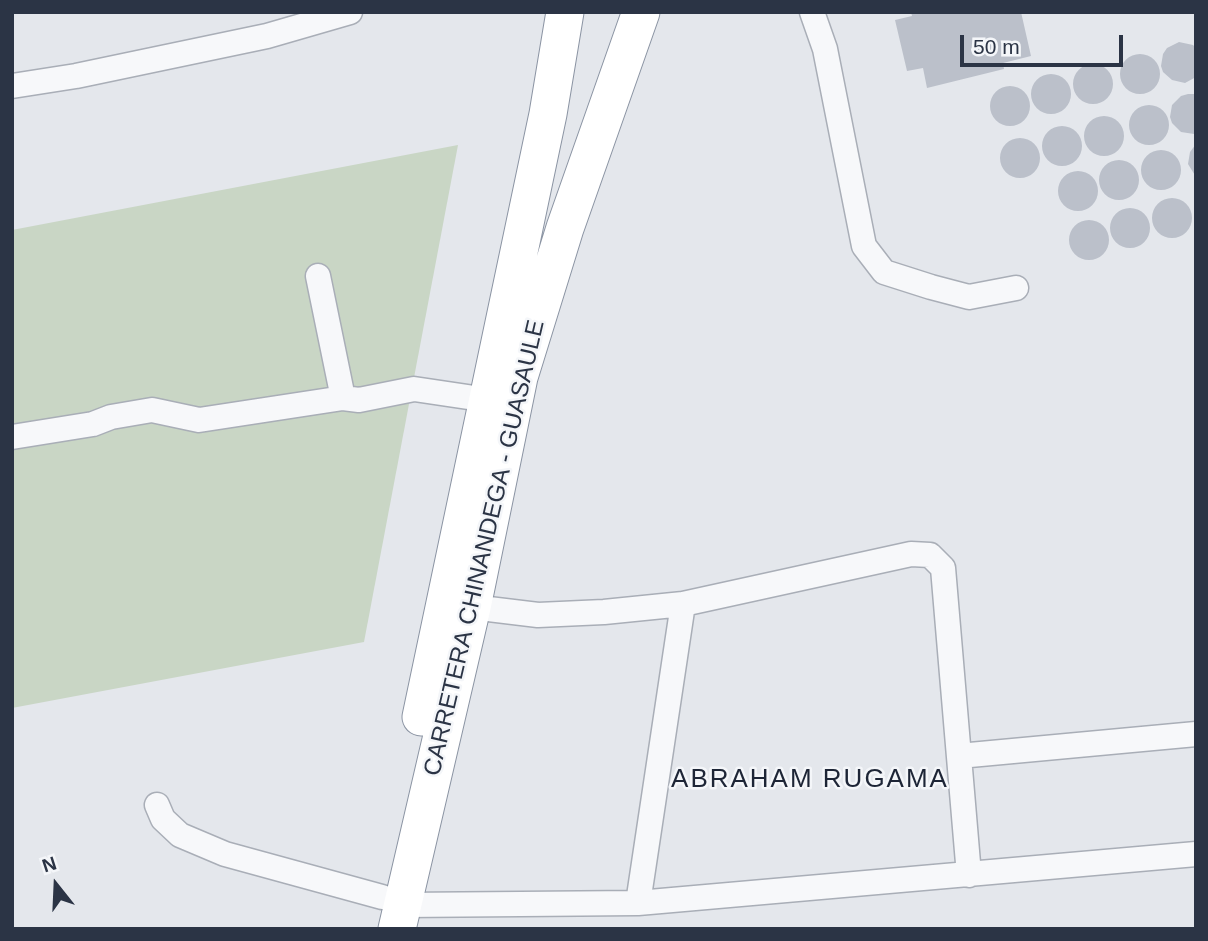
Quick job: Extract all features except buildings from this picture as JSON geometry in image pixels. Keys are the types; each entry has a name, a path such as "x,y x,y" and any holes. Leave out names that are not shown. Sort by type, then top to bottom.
{"highway":[{"name":"CARRETERA CHINANDEGA - GUASAULE","path":"389,915 488,400 548,114 565,12"},
{"name":"CARRETERA CHINANDEGA - GUASAULE","path":"389,915 472,607 519,377 565,228 641,12"}],"street":[{"path":"12,86 76,76 267,36 351,12"},
{"path":"812,12 825,50 864,246 884,272 931,287 968,297 1016,288"},
{"path":"318,276 343,398"},
{"path":"12,438 93,424 111,417 152,410 199,420 343,398 359,400 414,389 488,400"},
{"path":"472,607 538,615 683,604 911,554 930,555 943,568 969,876"},
{"path":"638,903 683,604"},
{"path":"959,756 1196,734"},
{"path":"157,805 163,819 180,835 389,915 638,903 1196,855"}],"green space":[{"path":"458,145 364,642 12,708 12,230"}],"district":[{"name":"ABRAHAM RUGAMA","path":"810,780"}]}
